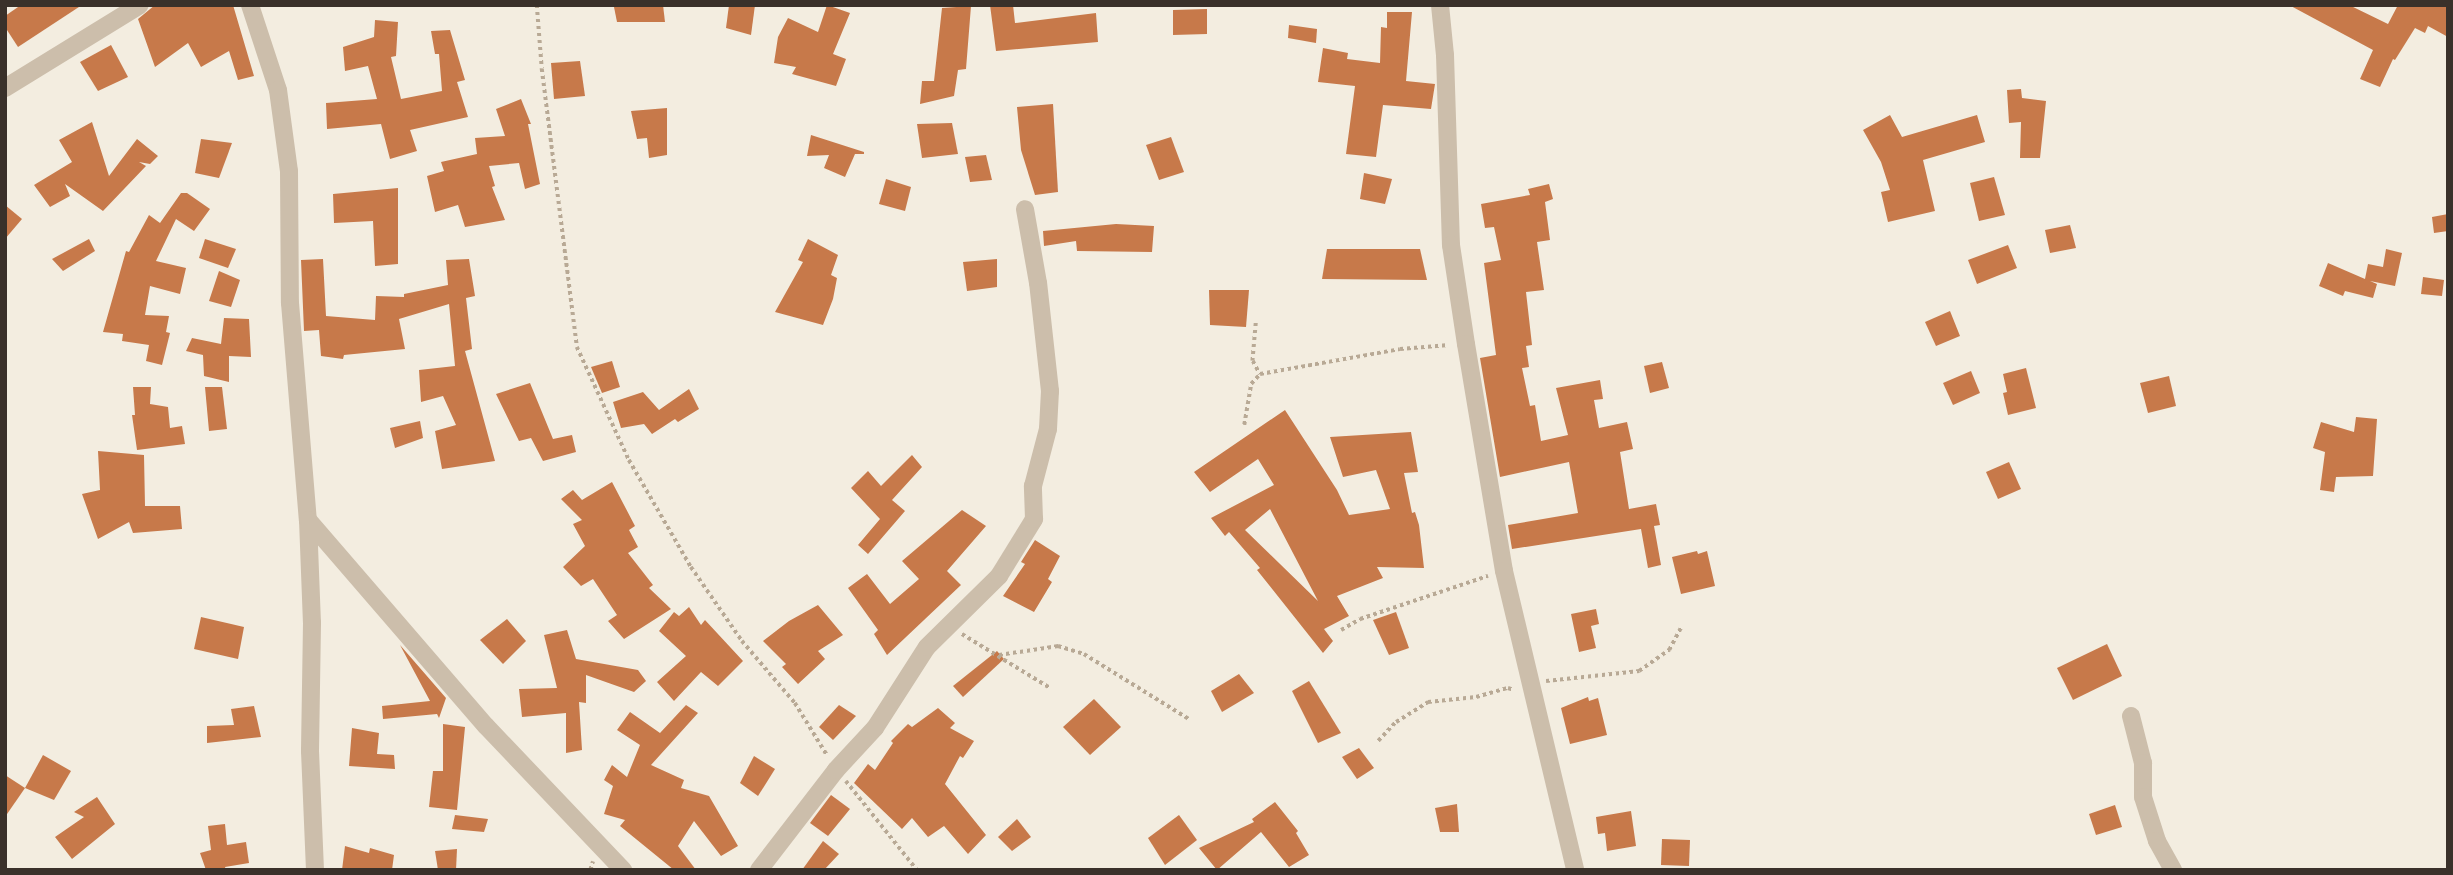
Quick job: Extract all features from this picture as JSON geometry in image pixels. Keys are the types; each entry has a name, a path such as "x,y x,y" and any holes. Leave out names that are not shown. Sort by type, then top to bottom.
{"street":[{"path":"5,88 140,5"},
{"path":"250,5 269,54 286,141 290,303 308,520 312,622 310,751 316,870"},
{"path":"1440,5 1445,55 1451,245 1466,344 1504,571 1575,870"},
{"path":"759,870 836,769 875,728 927,647 999,576 1034,519 1033,486 1048,429 1050,391 1038,283 1025,209"},
{"path":"308,520 486,726 623,870"},
{"path":"2131,716 2143,763 2143,797 2157,841 2173,870"}],"path":[{"path":"537,5 542,69 577,347 624,450 691,567 741,641 795,703 836,769 917,870"},
{"path":"1256,323 1253,361 1260,374"},
{"path":"1244,425 1251,384 1260,374 1400,349 1466,344"},
{"path":"1341,630 1360,619 1504,571"},
{"path":"948,625 1050,688"},
{"path":"1378,741 1396,722 1428,702 1476,697 1508,688 1531,689 1639,671 1669,650 1682,626"},
{"path":"999,655 1058,646 1084,654 1189,719"}],"building":[{"path":"21,5 82,5 18,47 5,27 5,16"},
{"path":"155,5 233,5 254,76 238,80 229,51 201,67 188,43 155,67 138,19"},
{"path":"663,5 665,22 617,22 614,7"},
{"path":"729,5 755,5 751,35 726,28"},
{"path":"827,5 850,13 833,54 846,59 836,86 792,74 796,67 774,63 778,37 788,18 818,32"},
{"path":"990,5 1013,5 1015,23 1096,13 1098,42 996,51"},
{"path":"2289,5 2349,5 2388,24 2398,5 2448,5 2448,37 2428,26 2425,33 2415,28 2395,60 2393,59 2380,87 2360,79 2373,50"},
{"path":"971,6 966,69 958,70 954,96 920,104 922,81 934,81 942,8"},
{"path":"1207,9 1207,34 1173,35 1173,10"},
{"path":"1387,12 1412,12 1406,81 1435,84 1431,109 1383,105 1376,157 1346,154 1355,86 1318,82 1323,48 1348,53 1347,59 1380,63 1381,27 1387,28"},
{"path":"375,20 398,22 396,56 391,57 401,99 442,91 439,54 435,54 431,31 450,30 465,80 457,82 468,117 410,130 417,151 390,159 381,124 327,129 326,103 377,99 368,66 345,71 343,47 374,37"},
{"path":"1289,25 1317,29 1316,43 1288,38"},
{"path":"111,45 128,77 98,91 80,62"},
{"path":"580,61 585,96 554,99 551,63"},
{"path":"2021,89 2022,98 2046,101 2040,158 2020,158 2021,122 2009,123 2007,90"},
{"path":"521,99 531,124 528,124 540,184 525,189 519,163 489,166 495,186 492,187 505,220 465,227 458,205 435,212 427,176 444,171 441,162 477,154 475,138 505,136 496,109"},
{"path":"1053,104 1058,192 1035,195 1021,150 1017,107"},
{"path":"667,108 667,155 649,158 647,138 637,139 631,111"},
{"path":"1890,115 1902,137 1977,115 1985,142 1923,160 1935,211 1888,222 1881,192 1890,190 1881,162 1863,130"},
{"path":"92,122 109,176 137,139 158,156 150,164 139,162 146,166 103,211 65,184 70,196 50,207 34,185 72,162 59,140"},
{"path":"952,123 958,154 922,158 917,124"},
{"path":"811,135 864,154 855,154 845,177 824,168 829,155 807,156"},
{"path":"1171,137 1184,172 1159,180 1146,145"},
{"path":"201,139 232,143 219,178 195,173"},
{"path":"986,155 992,180 970,182 965,157"},
{"path":"1364,173 1392,179 1385,204 1360,199"},
{"path":"1994,177 2005,215 1979,221 1970,183"},
{"path":"886,179 911,187 905,211 879,204"},
{"path":"1549,184 1553,199 1545,202 1550,240 1537,242 1544,290 1526,292 1532,345 1526,346 1529,367 1522,368 1530,406 1535,405 1541,441 1568,435 1556,388 1600,380 1603,399 1594,400 1599,428 1627,422 1633,449 1620,452 1629,509 1656,504 1660,525 1654,526 1661,565 1648,568 1641,529 1512,549 1508,525 1578,513 1569,462 1500,477 1480,358 1496,355 1484,263 1501,260 1494,227 1485,228 1481,204 1530,195 1528,189"},
{"path":"398,188 398,264 375,266 373,221 334,223 333,194"},
{"path":"181,193 187,193 210,209 194,231 176,219 156,261 186,268 180,294 150,286 145,315 169,316 166,332 170,333 162,365 146,361 149,345 122,341 123,334 103,332 126,251 129,252 149,215 160,223"},
{"path":"5,205 22,219 5,239"},
{"path":"2448,214 2448,231 2434,233 2432,217"},
{"path":"1116,224 1154,226 1152,252 1077,251 1076,241 1044,246 1043,231"},
{"path":"2070,225 2076,248 2050,253 2045,230"},
{"path":"89,239 95,251 63,271 52,259"},
{"path":"205,239 236,249 228,268 199,258"},
{"path":"808,239 838,255 831,275 837,278 833,299 823,325 775,312 803,262 798,260"},
{"path":"2008,245 2017,268 1977,284 1968,260"},
{"path":"1327,249 1420,249 1427,280 1322,279"},
{"path":"2386,249 2402,253 2395,286 2370,281 2377,284 2373,298 2345,291 2343,296 2319,286 2328,263 2365,279 2368,264 2383,267"},
{"path":"323,259 326,316 375,320 376,296 404,297 404,294 448,285 446,260 469,259 475,296 466,298 472,349 465,351 495,461 442,469 435,431 456,425 443,396 421,402 419,370 455,366 449,304 399,319 405,349 344,355 343,359 321,356 319,330 304,331 301,260"},
{"path":"997,259 997,287 967,291 963,262"},
{"path":"219,271 240,280 231,307 209,301"},
{"path":"2423,277 2444,280 2442,296 2421,294"},
{"path":"1209,290 1249,290 1246,327 1210,325"},
{"path":"1950,311 1960,336 1936,346 1925,322"},
{"path":"224,318 249,319 251,357 229,356 229,382 204,376 203,355 186,351 192,338 221,344"},
{"path":"612,361 620,387 602,393 591,367"},
{"path":"1662,362 1669,388 1650,393 1644,366"},
{"path":"2026,368 2036,408 2008,415 2003,393 2007,392 2003,374"},
{"path":"1971,371 1980,393 1953,405 1943,383"},
{"path":"2169,376 2176,406 2148,413 2140,383"},
{"path":"530,383 553,439 572,435 576,452 543,461 531,438 519,441 496,394"},
{"path":"133,387 151,387 150,404 168,407 170,428 182,426 185,444 137,450 132,415 135,415"},
{"path":"205,387 222,387 227,429 209,431"},
{"path":"689,389 699,409 678,422 675,419 652,434 644,424 621,428 613,402 643,392 659,410"},
{"path":"1285,410 1337,490 1349,515 1390,509 1376,470 1343,477 1330,437 1411,432 1418,472 1404,473 1412,513 1415,512 1419,525 1424,568 1377,567 1383,578 1337,596 1349,616 1324,629 1333,641 1323,653 1257,570 1260,568 1229,532 1225,536 1211,518 1274,485 1258,459 1210,492 1194,472","holes":["1270,509 1318,601 1245,530"]},
{"path":"2356,417 2377,419 2373,476 2336,477 2334,492 2320,490 2325,452 2313,448 2321,422 2354,432"},
{"path":"420,421 423,438 395,448 390,428"},
{"path":"98,451 144,455 145,506 180,506 182,529 133,533 129,522 98,539 82,494 100,490"},
{"path":"912,455 922,467 892,500 905,511 868,554 858,545 880,519 851,488 868,471 881,486"},
{"path":"2009,462 2021,489 1998,499 1986,472"},
{"path":"612,482 635,526 629,530 638,547 628,553 653,585 649,588 671,609 624,639 608,621 617,615 593,579 581,586 563,567 585,546 573,524 582,520 561,499 573,490 582,500"},
{"path":"962,510 986,526 947,571 961,585 887,655 874,634 878,630 848,588 867,574 890,604 919,579 902,561"},
{"path":"1035,540 1060,556 1048,579 1052,582 1034,612 1003,596 1025,564 1021,562"},
{"path":"1697,551 1698,554 1707,551 1715,586 1681,594 1672,557"},
{"path":"818,605 843,635 818,651 825,659 798,684 782,667 786,664 763,641 789,621"},
{"path":"689,607 701,625 705,620 743,661 718,686 701,672 674,701 657,682 686,656 659,631 674,612 679,616"},
{"path":"1596,609 1599,624 1591,626 1596,648 1579,652 1571,614"},
{"path":"1396,612 1409,648 1389,655 1373,620"},
{"path":"201,617 244,627 238,659 194,649"},
{"path":"507,619 526,641 503,664 480,640"},
{"path":"567,630 576,659 638,670 646,681 634,692 586,675 586,703 579,702 582,750 566,753 566,713 522,717 519,689 557,688 544,635"},
{"path":"2107,644 2122,676 2073,700 2057,668"},
{"path":"400,645 446,698 439,718 437,714 383,719 382,706 430,701"},
{"path":"997,651 1004,659 963,697 953,686"},
{"path":"1239,674 1254,693 1222,712 1211,691"},
{"path":"1309,681 1341,733 1318,743 1292,691"},
{"path":"1588,697 1589,701 1598,698 1607,735 1570,744 1561,708"},
{"path":"1094,699 1121,727 1090,755 1063,727"},
{"path":"686,705 698,713 651,765 684,780 681,788 709,796 738,846 721,856 694,821 678,846 696,870 674,870 620,826 625,820 604,814 613,786 604,780 612,765 627,777 640,745 617,730 630,712 660,733"},
{"path":"839,705 856,716 833,740 819,727"},
{"path":"254,706 261,737 207,743 207,726 234,725 231,709"},
{"path":"938,708 955,723 950,728 974,741 963,758 960,756 945,784 986,835 968,854 944,826 928,837 912,818 902,829 854,783 868,764 875,770 893,743 891,741 908,724 912,727"},
{"path":"443,724 465,727 457,810 429,807 433,771 443,771"},
{"path":"352,728 379,733 377,754 394,755 395,769 349,766"},
{"path":"1359,748 1374,768 1357,779 1342,757"},
{"path":"43,755 71,771 54,800 25,788"},
{"path":"754,756 775,769 758,796 740,783"},
{"path":"5,775 25,788 5,817"},
{"path":"831,795 850,809 828,836 810,823"},
{"path":"97,797 115,824 72,859 55,837 84,817 74,812"},
{"path":"1275,802 1298,831 1296,833 1309,855 1289,867 1261,832 1217,870 1199,848 1254,822 1252,819"},
{"path":"1457,804 1459,832 1440,832 1435,808"},
{"path":"2115,805 2122,827 2096,835 2089,814"},
{"path":"1631,811 1636,846 1607,851 1605,833 1598,834 1596,817"},
{"path":"455,815 488,819 484,832 452,829"},
{"path":"1179,815 1197,840 1165,865 1148,838"},
{"path":"1017,819 1031,837 1012,851 998,837"},
{"path":"225,824 227,845 246,842 249,863 225,867 226,870 206,870 200,853 211,850 208,826"},
{"path":"1662,839 1690,840 1689,866 1661,865"},
{"path":"823,841 839,854 824,870 802,870"},
{"path":"345,846 369,853 370,848 394,855 392,870 342,870"},
{"path":"457,849 456,870 438,870 435,851"}]}
